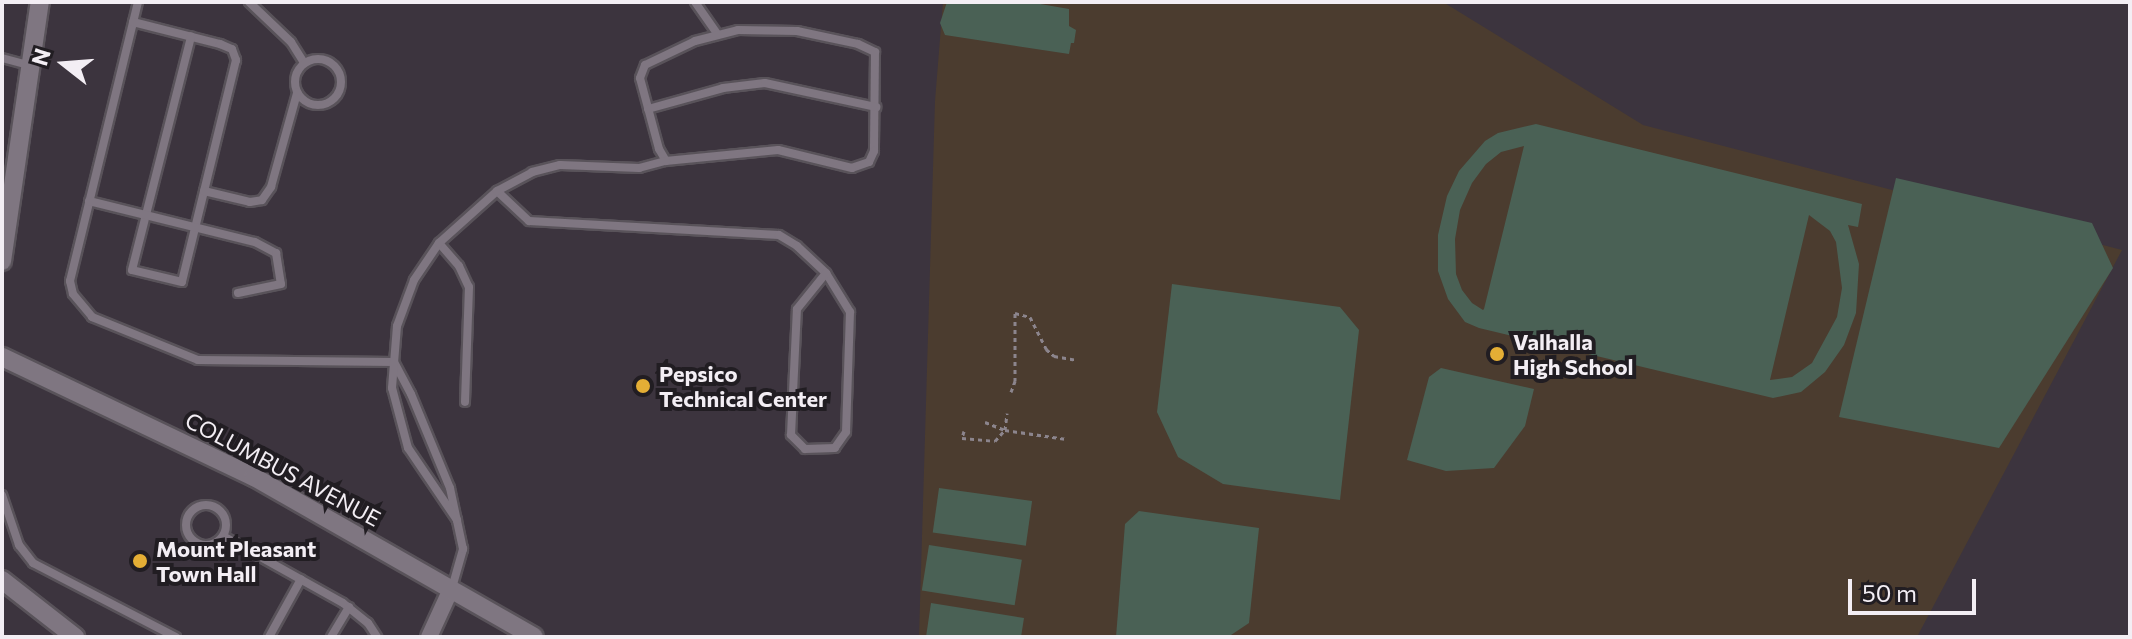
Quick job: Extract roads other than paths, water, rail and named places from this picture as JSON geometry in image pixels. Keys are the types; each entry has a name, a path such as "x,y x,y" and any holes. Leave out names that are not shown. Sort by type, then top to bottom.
{"street":[{"path":"2,261 40,2"},
{"name":"COLUMBUS AVENUE","path":"2,357 254,477 534,637"},
{"path":"2,580 75,637"},
{"path":"429,637 451,589"}],"lane":[{"path":"138,2 70,281 73,294 92,317 198,360 394,362"},
{"path":"249,2 291,42 304,63"},
{"path":"695,2 718,35"},
{"path":"133,22 191,36 232,49 236,60 182,282 132,270 191,36"},
{"path":"457,520 408,448 392,388 397,326 414,280 439,243 497,191 532,172 560,165 639,168 666,161 778,150 852,168 862,167 874,151 878,61 871,48 797,31 738,30 695,41 645,65 640,78 659,149 666,161"},
{"path":"2,58 30,65"},
{"path":"204,191 250,202 262,200 271,187 297,93 295,76 304,63 318,59 332,64 341,84 335,97 322,105 307,103 297,93"},
{"path":"648,109 723,88 765,83 876,107"},
{"path":"497,191 529,221 779,235 797,246 826,273 850,312 846,432 835,448 805,449 791,435 797,309 826,273"},
{"path":"89,201 255,242 276,253 281,284 238,293"},
{"path":"439,243 459,266 469,287 465,402"},
{"path":"394,362 411,394 450,488 463,549 451,589"},
{"path":"2,495 19,545 33,563 176,637"},
{"path":"203,505 216,507 225,517 223,536 213,544 194,541 187,530 188,517 203,505"},
{"path":"223,536 349,607 368,623 377,637"},
{"path":"269,637 301,579"},
{"path":"331,637 349,607"}],"place":[{"name":"Valhalla High School","path":"1497,354"},
{"name":"Pepsico Technical Center","path":"643,386"},
{"name":"Mount Pleasant Town Hall","path":"140,561"}]}
